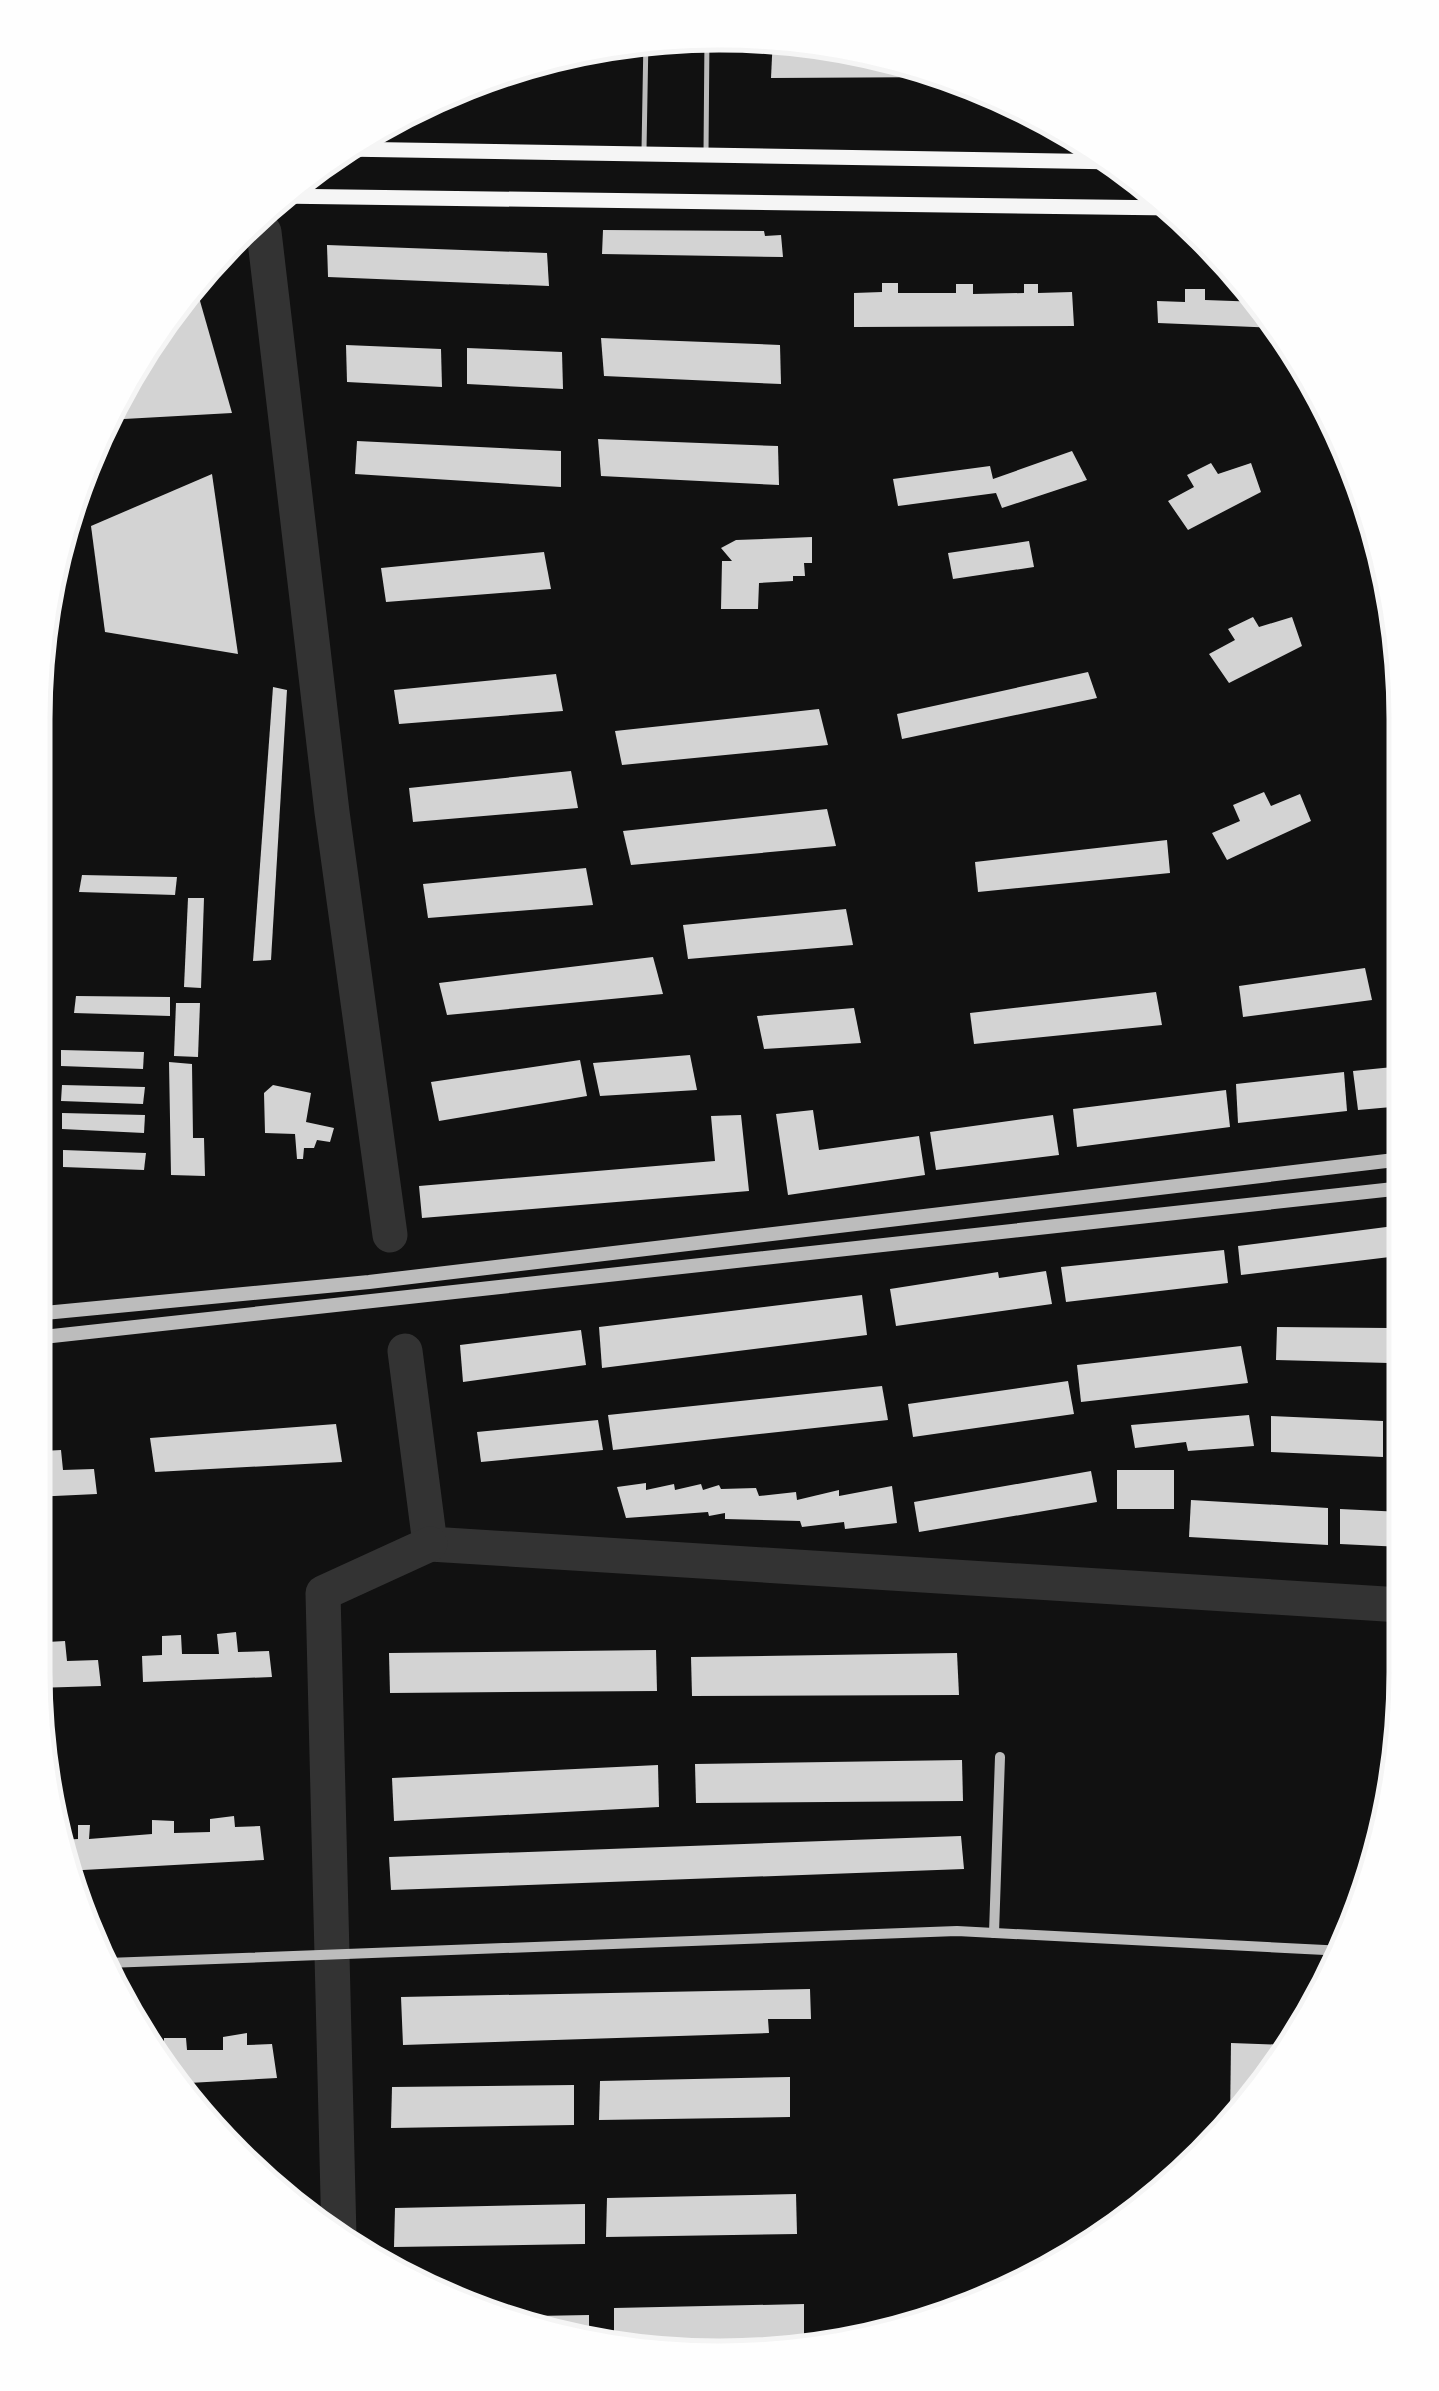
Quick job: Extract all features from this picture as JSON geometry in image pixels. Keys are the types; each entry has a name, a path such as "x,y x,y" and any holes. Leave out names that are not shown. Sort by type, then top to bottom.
{"main road":[{"path":"371,149 1088,161"},
{"path":"302,196 1151,208"}],"street":[{"path":"50,1312 369,1282 1389,1161"},
{"path":"50,1336 1389,1190"},
{"path":"994,1933 1000,1757"},
{"path":"117,1963 994,1933 1328,1950"}],"lane":[{"path":"706,154 707,50"},
{"path":"644,154 646,54"}],"building":[{"path":"772,52 850,63 907,77 771,78"},
{"path":"603,230 764,231 765,236 781,235 783,257 602,254"},
{"path":"327,245 547,253 549,286 328,277"},
{"path":"882,283 898,283 898,293 956,293 956,284 973,284 973,294 1024,293 1024,284 1038,284 1038,293 1072,292 1074,326 854,327 854,293 882,292"},
{"path":"1185,289 1205,289 1205,300 1242,301 1262,327 1158,323 1157,301 1185,302"},
{"path":"199,298 232,413 121,419 163,348"},
{"path":"601,338 780,345 781,384 604,376"},
{"path":"346,345 441,349 442,387 347,382"},
{"path":"467,348 562,352 563,389 467,384"},
{"path":"598,439 778,446 779,485 601,476"},
{"path":"357,441 561,451 561,487 355,474"},
{"path":"1072,451 1087,480 1002,508 996,493 898,506 893,479 990,466 993,479"},
{"path":"1211,463 1218,474 1251,463 1261,492 1188,530 1168,501 1194,487 1187,475"},
{"path":"212,474 238,654 105,632 91,526"},
{"path":"812,537 812,563 804,563 805,576 793,576 793,581 759,583 758,609 721,609 722,561 732,561 721,548 736,540"},
{"path":"1029,541 1034,567 953,579 948,553"},
{"path":"544,552 551,589 386,602 381,568"},
{"path":"1253,617 1259,627 1292,617 1302,646 1229,683 1209,654 1235,640 1228,629"},
{"path":"1088,672 1097,698 902,739 897,714"},
{"path":"556,674 563,711 399,724 394,690"},
{"path":"273,687 287,690 271,960 253,961"},
{"path":"819,709 828,745 622,765 615,731"},
{"path":"571,771 578,808 413,822 409,788"},
{"path":"1264,792 1271,806 1300,794 1311,821 1227,860 1212,833 1240,821 1233,805"},
{"path":"827,809 836,846 631,865 623,831"},
{"path":"1167,840 1170,873 978,892 975,862"},
{"path":"586,868 593,905 428,918 423,884"},
{"path":"82,875 177,877 175,895 79,892"},
{"path":"188,898 204,898 201,988 184,987"},
{"path":"846,909 853,945 688,959 683,925"},
{"path":"653,957 663,994 447,1015 439,983"},
{"path":"1365,968 1372,1000 1243,1017 1239,986"},
{"path":"1156,992 1162,1025 974,1044 970,1013"},
{"path":"76,996 170,997 170,1016 74,1013"},
{"path":"176,1003 200,1003 198,1057 174,1056"},
{"path":"854,1008 861,1043 764,1049 757,1016"},
{"path":"61,1050 144,1052 143,1069 61,1066"},
{"path":"690,1055 697,1090 600,1096 593,1063"},
{"path":"580,1060 587,1096 439,1121 431,1082"},
{"path":"169,1062 192,1064 193,1138 204,1138 205,1176 171,1175"},
{"path":"1389,1067 1389,1107 1358,1110 1353,1071"},
{"path":"1344,1072 1347,1111 1238,1123 1236,1084"},
{"path":"62,1085 145,1087 143,1104 61,1101"},
{"path":"273,1085 311,1093 306,1122 334,1128 330,1142 317,1140 314,1148 304,1148 303,1159 297,1159 295,1134 265,1133 264,1093"},
{"path":"1226,1090 1230,1127 1077,1147 1073,1109"},
{"path":"813,1110 819,1150 919,1136 925,1175 788,1195 776,1114"},
{"path":"62,1113 145,1115 144,1133 62,1129"},
{"path":"741,1115 749,1191 422,1218 419,1186 715,1161 711,1116"},
{"path":"1053,1115 1059,1155 936,1170 930,1132"},
{"path":"63,1150 146,1153 144,1170 63,1167"},
{"path":"1389,1227 1389,1257 1241,1275 1238,1246"},
{"path":"1224,1250 1228,1283 1066,1302 1061,1267"},
{"path":"1046,1271 1052,1304 896,1326 890,1289 998,1272 999,1278"},
{"path":"862,1295 867,1335 602,1368 599,1327"},
{"path":"1277,1327 1388,1328 1389,1363 1276,1360"},
{"path":"581,1330 586,1365 463,1382 460,1345"},
{"path":"1241,1346 1248,1383 1081,1402 1077,1365"},
{"path":"1068,1381 1074,1414 913,1437 908,1404"},
{"path":"882,1386 888,1420 613,1450 608,1415"},
{"path":"1249,1415 1254,1446 1188,1451 1186,1442 1135,1448 1131,1425"},
{"path":"1271,1416 1383,1421 1383,1457 1271,1452"},
{"path":"598,1420 603,1450 481,1462 477,1432"},
{"path":"336,1424 342,1462 155,1472 150,1438"},
{"path":"61,1450 63,1470 94,1469 97,1494 50,1496 50,1451"},
{"path":"1117,1470 1174,1470 1174,1509 1117,1509"},
{"path":"1091,1471 1097,1502 919,1532 914,1502"},
{"path":"646,1483 646,1490 674,1484 675,1490 701,1484 703,1490 719,1485 721,1489 756,1488 759,1496 796,1492 797,1500 839,1490 839,1496 892,1486 897,1523 845,1529 844,1522 802,1527 800,1521 725,1519 725,1513 709,1516 708,1512 626,1518 617,1487"},
{"path":"1191,1500 1328,1508 1328,1545 1189,1537"},
{"path":"1340,1509 1389,1511 1389,1546 1340,1544"},
{"path":"236,1632 238,1652 269,1651 272,1677 143,1682 142,1656 162,1655 162,1636 181,1635 182,1654 219,1654 217,1634"},
{"path":"65,1641 67,1661 98,1660 101,1686 50,1688 50,1642"},
{"path":"656,1650 657,1691 390,1693 389,1653"},
{"path":"957,1653 959,1695 692,1696 691,1657"},
{"path":"962,1760 963,1801 696,1803 695,1764"},
{"path":"658,1765 659,1807 394,1821 392,1778"},
{"path":"234,1816 235,1827 260,1826 264,1860 81,1870 72,1839 78,1839 78,1825 90,1825 89,1839 152,1834 152,1820 174,1821 174,1833 210,1832 210,1819"},
{"path":"961,1836 964,1869 391,1890 389,1857"},
{"path":"810,1989 811,2019 768,2019 769,2033 403,2045 401,1997"},
{"path":"247,2033 247,2045 272,2044 277,2078 191,2083 164,2044 164,2038 186,2038 187,2050 223,2050 223,2037"},
{"path":"1231,2043 1275,2044 1251,2079 1230,2104"},
{"path":"790,2077 790,2117 599,2120 600,2081"},
{"path":"574,2085 574,2125 391,2128 392,2087"},
{"path":"796,2194 797,2234 606,2237 607,2198"},
{"path":"585,2204 585,2244 394,2247 395,2208"},
{"path":"804,2304 804,2335 720,2341 632,2335 614,2332 614,2308"},
{"path":"589,2315 589,2328 546,2318 540,2316"}],"waterway":[{"path":"264,232 332,812 390,1235"},
{"path":"405,1351 430,1544 1389,1604"},
{"path":"339,2221 323,1593 430,1544"}]}
